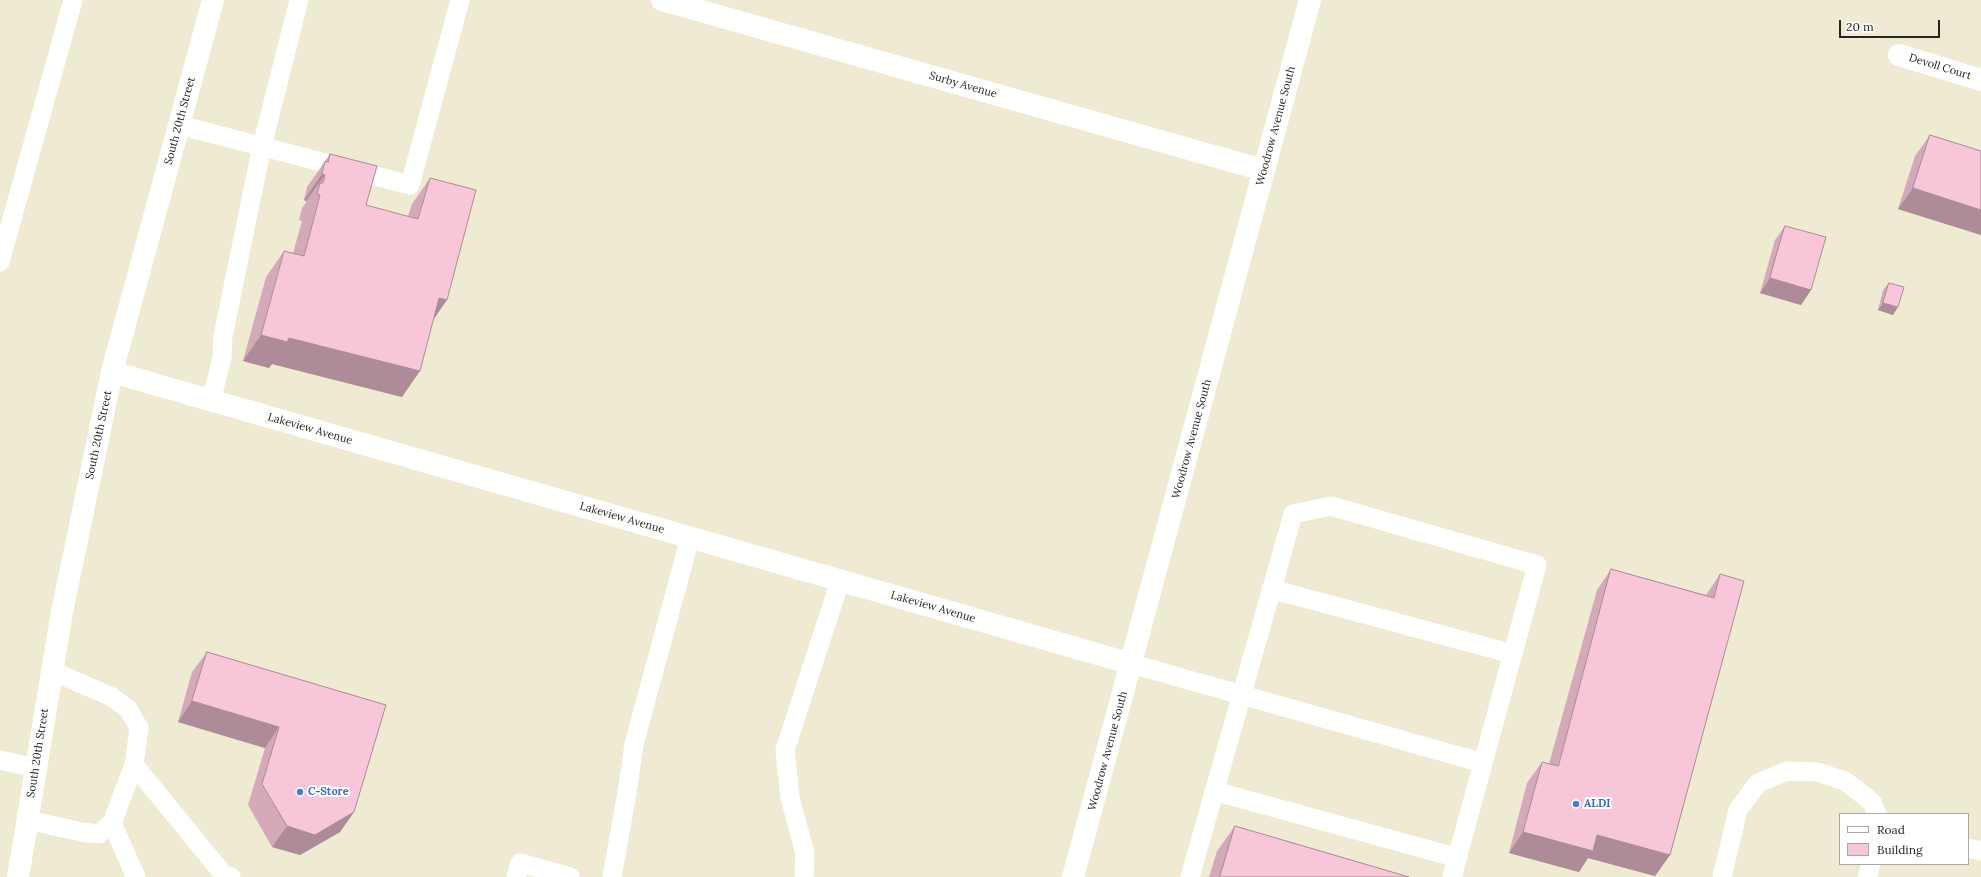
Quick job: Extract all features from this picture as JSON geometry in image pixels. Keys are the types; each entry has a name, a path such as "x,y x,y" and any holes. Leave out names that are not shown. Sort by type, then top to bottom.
{"street":[{"name":"Surby Avenue","path":"662,0 1263,170"},
{"name":"Woodrow Avenue South","path":"1073,877 1132,664 1263,170 1310,0"},
{"name":"South 20th Street","path":"18,877 62,612 112,372 179,125 209,1"},
{"name":"Devoll Court","path":"1899,55 1981,80"},
{"name":"Lakeview Avenue","path":"112,372 1132,664"}],"lane":[{"path":"0,262 73,0"},
{"path":"211,401 222,358 223,336 262,146 299,0"},
{"path":"179,125 410,185 460,0"},
{"path":"1190,877 1292,514 1331,506 1537,565 1452,877"},
{"path":"612,877 628,788 634,744 690,538"},
{"path":"804,877 805,853 790,798 785,750 840,581"},
{"path":"1271,590 1513,654"},
{"path":"1132,664 1483,763"},
{"path":"27,820 82,832 99,834 112,823 134,765 139,728 128,709 112,697 52,671"},
{"path":"0,760 36,768"},
{"path":"134,765 224,875 231,877"},
{"path":"1722,877 1738,810 1758,783 1787,771 1817,772 1845,781 1872,802 1877,813"},
{"path":"1214,791 1458,858"},
{"path":"112,823 136,877"},
{"path":"1969,848 1981,851"},
{"path":"516,877 520,863 570,877"},
{"path":"1868,877 1871,865"}],"building":[{"path":"1930,135 1981,151 1981,210 1913,188"},
{"path":"330,154 377,166 366,205 418,219 430,178 476,190 447,300 439,298 420,371 289,338 287,342 261,335 284,251 304,256 320,195 317,194 320,183 323,183 325,175 322,174 325,161 328,162"},
{"path":"1785,226 1826,237 1811,290 1770,278"},
{"path":"1889,283 1904,287 1898,307 1883,303"},
{"path":"1611,569 1714,598 1720,574 1744,581 1670,855 1597,835 1593,851 1523,832 1542,762 1558,766"},
{"path":"207,652 386,705 354,812 315,835 287,826 262,784 279,727 192,701"},
{"path":"1235,826 1409,877 1220,877"}],"place":[{"name":"C-Store","path":"300,792"},
{"name":"ALDI","path":"1576,804"}]}
